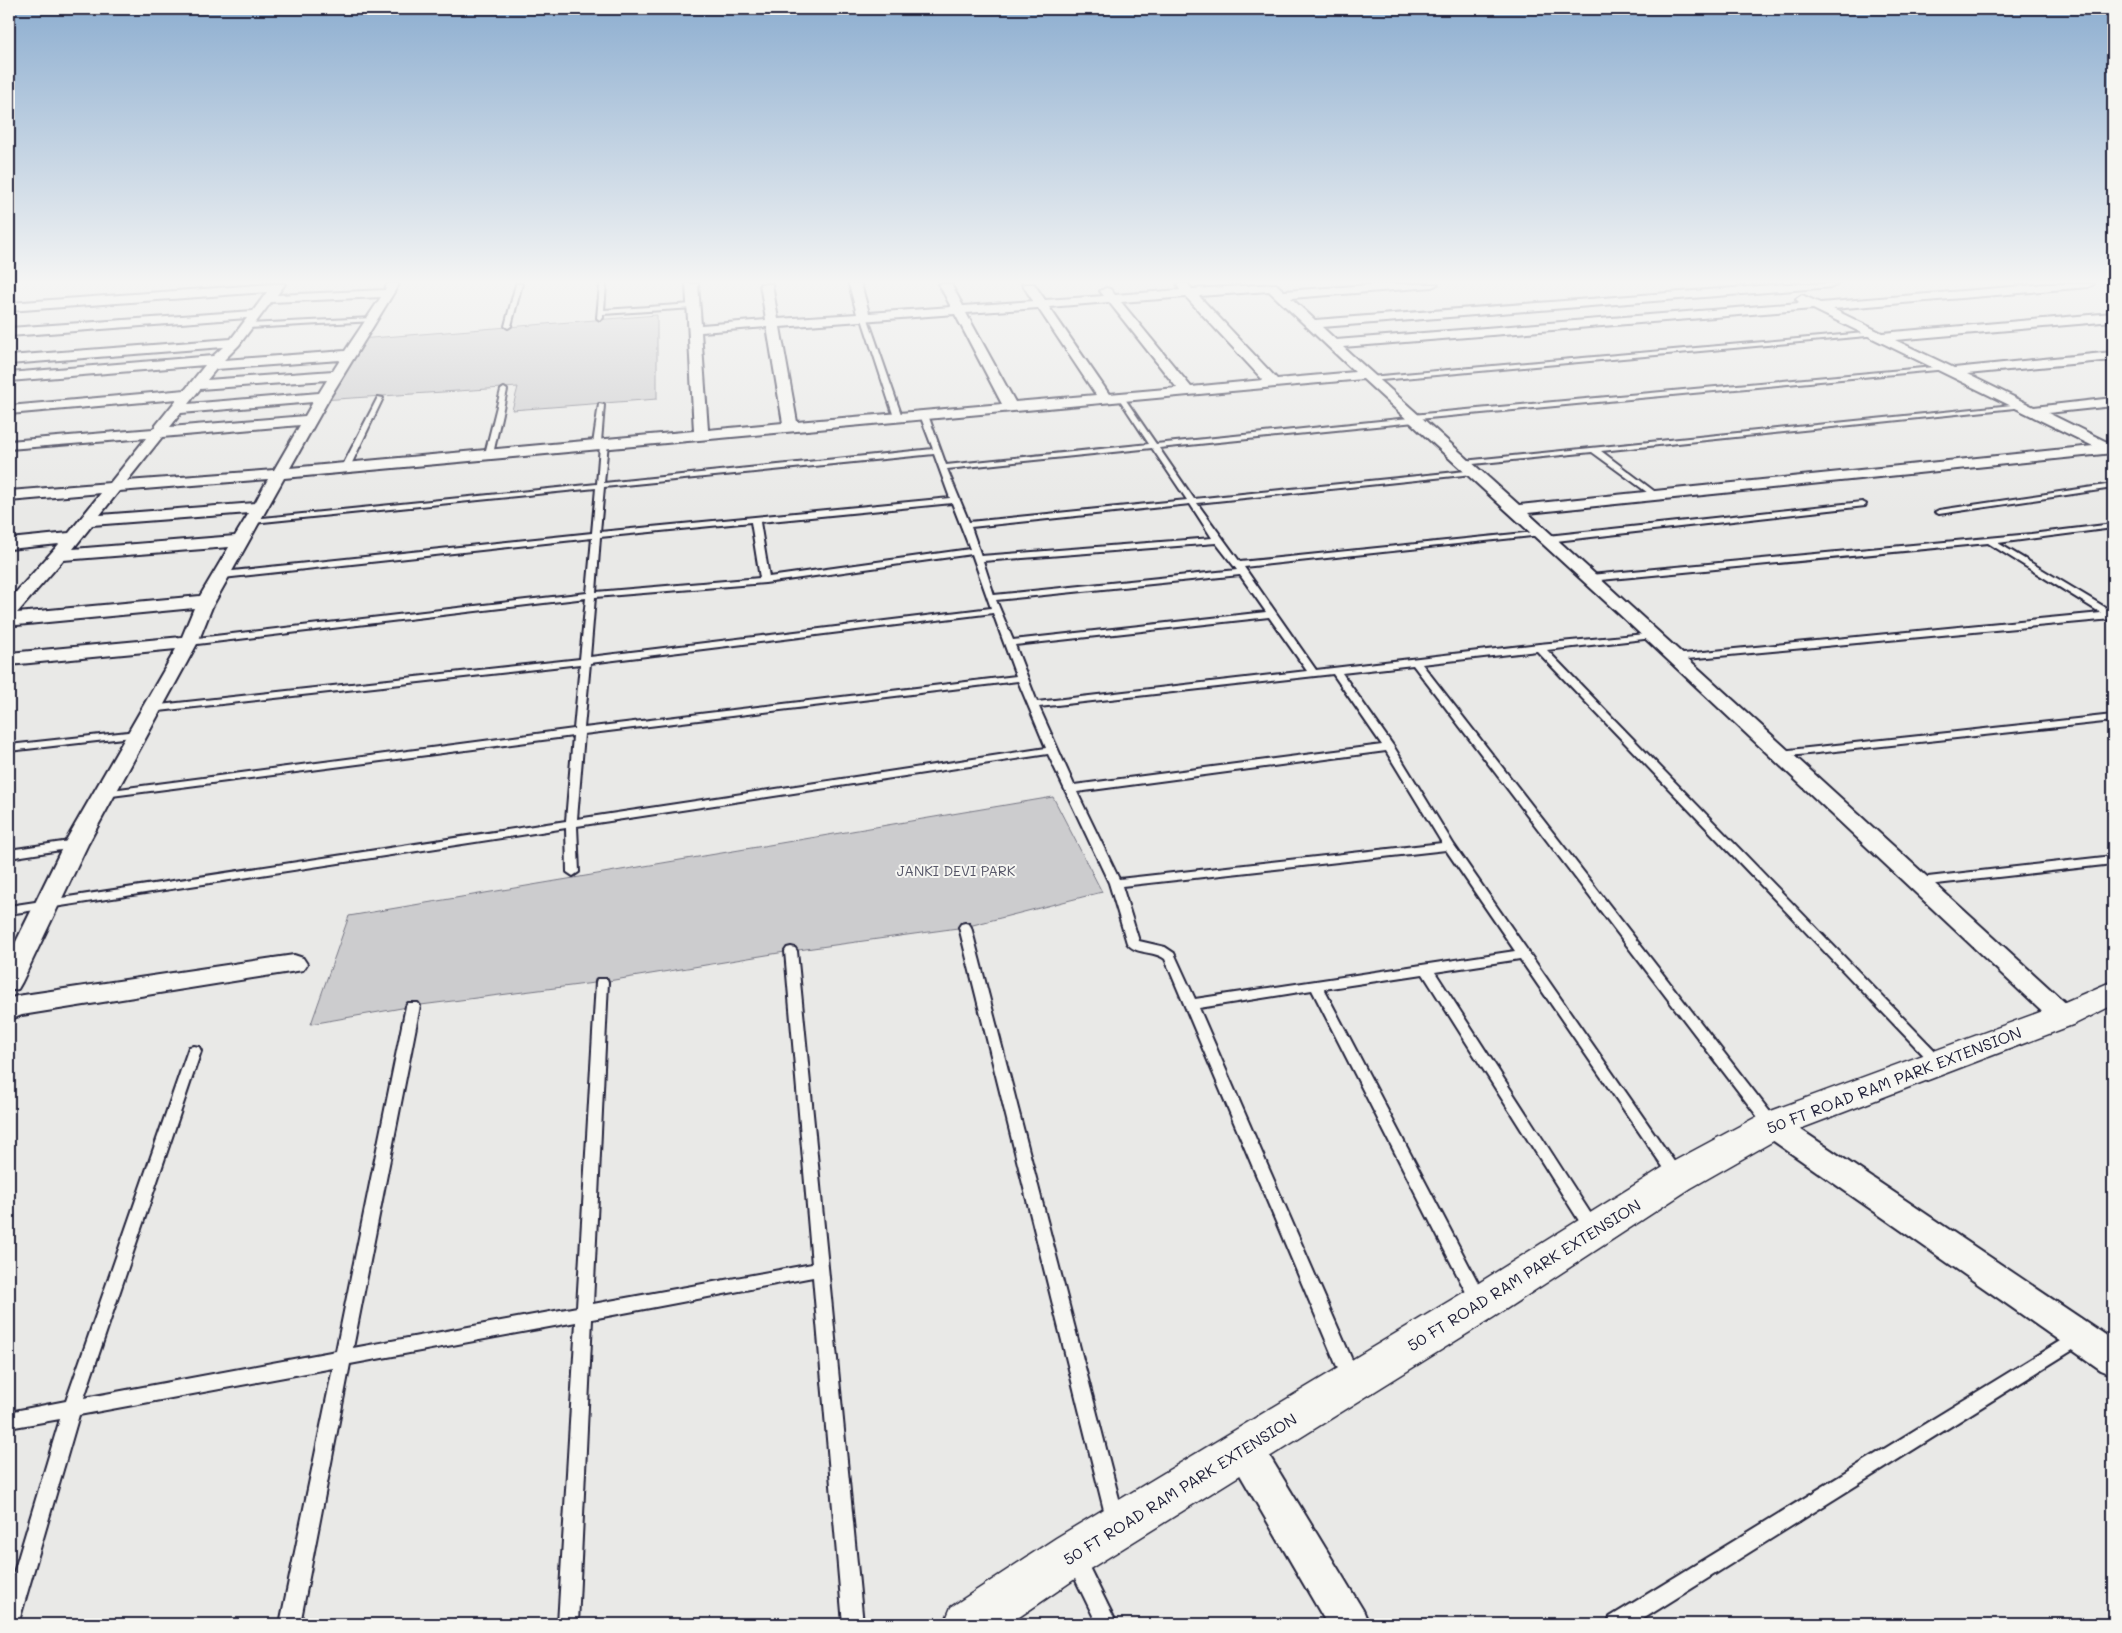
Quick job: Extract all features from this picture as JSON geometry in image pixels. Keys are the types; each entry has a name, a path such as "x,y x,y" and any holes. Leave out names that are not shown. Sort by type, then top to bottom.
{"street":[{"path":"9,377 172,360"},
{"path":"9,611 16,594 74,537 139,458 158,431 218,360"},
{"path":"9,982 76,844 189,642 207,601 323,397 347,360"},
{"path":"697,360 701,435"},
{"path":"780,360 791,426"},
{"path":"986,360 1011,407"},
{"path":"1079,360 1105,398"},
{"path":"1162,360 1187,391"},
{"path":"1252,360 1273,383"},
{"path":"1350,360 1676,657 2063,1016"},
{"path":"1929,360 2112,450"},
{"path":"1949,370 2064,360"},
{"path":"9,410 337,375"},
{"path":"9,496 280,474 1273,383 1368,377"},
{"path":"178,409 323,397"},
{"path":"2027,408 2113,402"},
{"path":"9,445 158,431 310,420"},
{"path":"1515,510 2112,450"},
{"path":"87,521 256,514"},
{"path":"9,544 74,537"},
{"path":"57,555 240,541"},
{"path":"9,618 17,619 207,601"},
{"path":"9,659 189,642"},
{"path":"12,1013 294,964"},
{"name":"50 FT ROAD RAM PARK EXTENSION","path":"968,1624 1072,1554 1480,1304 1678,1177 1772,1125 2063,1016 2113,992"},
{"path":"1772,1125 2113,1359"},
{"path":"1245,1449 1349,1624"}],"lane":[{"path":"879,360 898,417"},
{"path":"1368,377 1577,360"},
{"path":"944,466 1414,418 1949,370"},
{"path":"489,454 504,390"},
{"path":"1121,397 1193,500 1218,540 1240,568 1312,672"},
{"path":"346,467 380,398"},
{"path":"573,872 571,823 577,732 601,486 601,405"},
{"path":"966,524 1193,500 1468,467 1593,449 2027,408"},
{"path":"924,415 1022,678 1052,750 1115,883 1133,943 1138,946 1164,950 1170,956 1353,1383"},
{"path":"1593,449 1655,496"},
{"path":"256,514 601,486 938,451"},
{"path":"1939,512 2113,486"},
{"path":"223,575 597,535 955,500"},
{"path":"991,598 1240,568 1862,504"},
{"path":"755,519 765,580"},
{"path":"1590,578 1990,541 2113,526"},
{"path":"189,642 591,595 765,580 975,555 1218,540"},
{"path":"1990,541 2112,616"},
{"path":"150,709 585,661 996,610"},
{"path":"1010,643 1272,614"},
{"path":"1676,657 2112,616"},
{"path":"1034,705 1312,672 1652,635"},
{"path":"1539,647 1939,1062"},
{"path":"1415,661 1772,1125"},
{"path":"1335,670 1389,747 1449,846 1678,1177"},
{"path":"104,794 577,732 1022,678"},
{"path":"1780,754 2113,718"},
{"path":"9,748 137,734"},
{"path":"1072,789 1389,747"},
{"path":"9,910 1052,750"},
{"path":"9,854 76,844"},
{"path":"1115,883 1449,846"},
{"path":"1919,882 2113,860"},
{"path":"965,927 1117,1527"},
{"path":"791,951 853,1624"},
{"path":"1191,1004 1524,954"},
{"path":"1426,968 1594,1231"},
{"path":"568,1624 602,982"},
{"path":"1316,985 1480,1304"},
{"path":"290,1624 414,1006"},
{"path":"9,1621 72,1408 194,1051"},
{"path":"9,1420 821,1269"},
{"path":"1618,1624 2082,1336"},
{"path":"1072,1554 1107,1624"}],"green space":[{"path":"346,360 657,360 657,399 512,410 518,387 322,400"},
{"name":"JANKI DEVI PARK","path":"1053,797 1102,892 965,927 791,951 602,982 413,1006 311,1024 349,916"}]}
